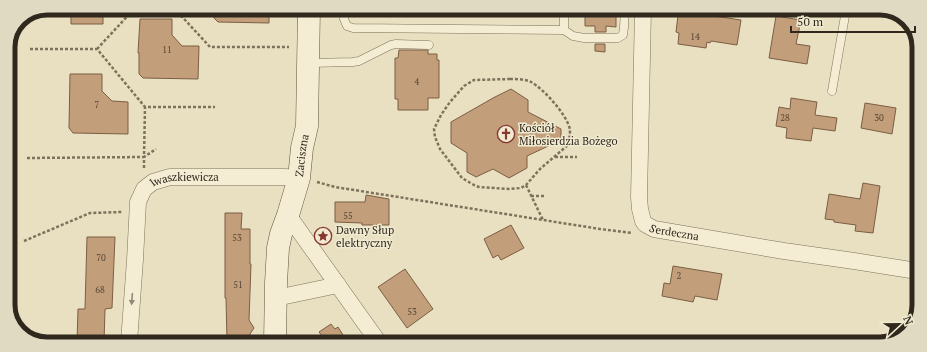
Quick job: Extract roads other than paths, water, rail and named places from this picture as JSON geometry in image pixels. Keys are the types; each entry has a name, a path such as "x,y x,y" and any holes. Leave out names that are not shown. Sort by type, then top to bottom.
{"street":[{"name":"Zaciszna","path":"275,337 278,248 288,215 305,179 302,148 307,126 309,15"},
{"name":"Serdeczna","path":"643,15 639,190 641,217 645,224 670,232 912,270"},
{"name":"Iwaszkiewicza","path":"129,337 137,212 138,202 144,189 153,182 170,177 285,177 305,179"},
{"path":"288,215 375,337"},
{"path":"276,298 338,285"}],"lane":[{"path":"345,15 346,26 352,28 564,30 573,36 584,38 618,38 623,35 625,15"},
{"path":"564,15 564,30"},
{"path":"832,91 845,15"},
{"path":"308,63 353,62 359,61 391,45 429,45"}],"place":[{"name":"Kościół Miłosierdzia Bożego","path":"506,134"},
{"name":"Dawny Słup elektryczny","path":"323,236"}]}
